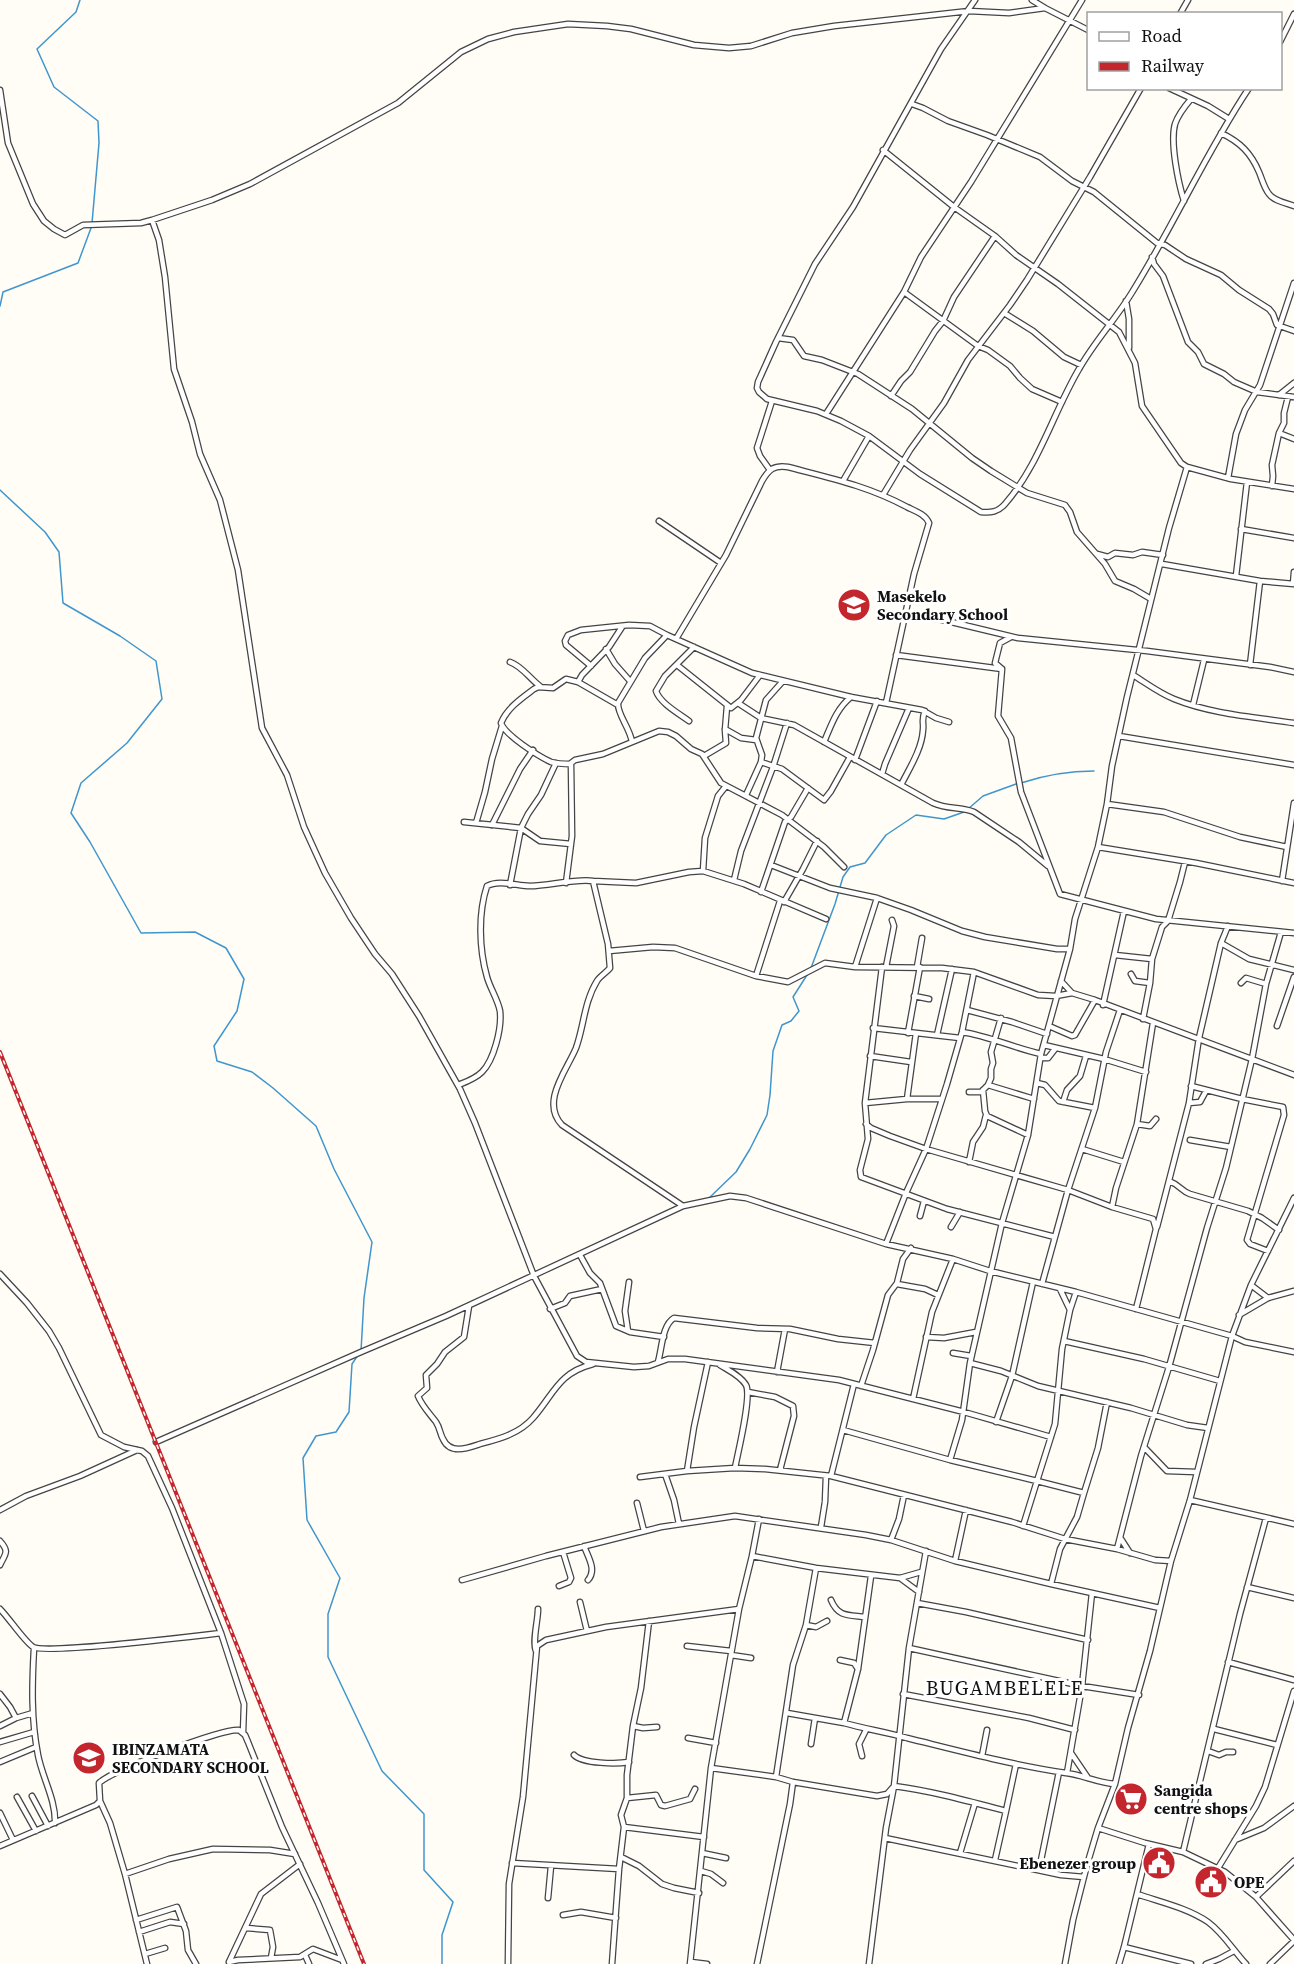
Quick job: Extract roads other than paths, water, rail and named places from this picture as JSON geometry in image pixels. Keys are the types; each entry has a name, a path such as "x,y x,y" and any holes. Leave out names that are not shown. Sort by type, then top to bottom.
{"street":[{"path":"975,0 941,50 853,207 820,255 763,369 757,388 762,396 772,401 826,414 868,436 943,489 983,512 998,511 1018,488 1081,365 1126,301 1248,90"},
{"path":"1032,0 1087,29"},
{"path":"826,414 904,292 921,257 997,140 1082,0"},
{"path":"0,90 10,150 36,210 50,227 65,235 83,225 141,223 152,220 212,200 250,184 398,103 461,52 501,35 555,25 606,26 631,29 694,45 729,48 751,46 819,28 969,11 1009,13 1045,8"},
{"path":"1282,40 1294,14"},
{"path":"883,495 978,346 1005,313 1084,186 1140,90"},
{"path":"1173,90 1208,106 1229,119"},
{"path":"1184,201 1176,168 1174,129 1177,120 1191,99"},
{"path":"912,104 948,121 1035,155 1072,181 1101,197 1160,244 1165,244 1186,259 1208,267 1221,275 1239,291 1269,309 1275,322 1280,326 1294,331"},
{"path":"1221,133 1241,144 1248,151 1269,194 1278,201 1294,206"},
{"path":"884,150 954,207 1119,332 1135,363 1142,406 1179,462 1187,467 1228,478 1294,489"},
{"path":"152,220 159,240 165,277 174,369 200,454 220,500 238,570 262,728 287,775 304,827 326,873 351,918 419,1016 458,1085 534,1276 577,1356 582,1361 645,1367 675,1358 830,1378 913,1398 1051,1437"},
{"path":"891,396 944,321 954,297 995,236"},
{"path":"1152,257 1163,276 1188,342 1198,351 1204,364 1257,392 1291,397 1284,413 1284,424 1272,465 1272,486"},
{"path":"1228,478 1236,434 1245,410 1257,392 1294,283"},
{"path":"904,292 978,346 988,350 1010,366 1032,389 1062,402"},
{"path":"1126,301 1130,350"},
{"path":"1005,313 1033,331 1064,357 1081,365"},
{"path":"778,338 793,340 804,356 854,372 912,409 979,464 1028,494 1065,505 1077,532 1107,566 1117,582 1151,599"},
{"path":"1279,395 1294,383"},
{"path":"770,470 757,448 772,401"},
{"path":"1280,433 1294,440"},
{"path":"843,481 868,436"},
{"path":"676,639 721,563 762,481 770,470 781,466 843,481 883,495 923,516 929,523 914,574 886,703"},
{"path":"950,1460 964,1412 971,1356 990,1271 1028,1135 1041,1056 1070,949 1074,925 1098,846 1112,766 1133,675 1187,467"},
{"path":"1236,576 1247,482"},
{"path":"659,521 721,563"},
{"path":"1241,529 1294,538"},
{"path":"1095,554 1108,557 1115,553 1133,555 1142,552 1163,555"},
{"path":"1162,564 1260,581 1293,584 1294,572"},
{"path":"1250,664 1260,581"},
{"path":"905,614 943,620 1011,637 1140,650 1294,672"},
{"path":"591,666 566,645 566,638 581,630 650,626 760,675 851,697 924,711 949,722"},
{"path":"578,681 622,627"},
{"path":"618,705 645,657 667,635"},
{"path":"1002,669 995,663 999,645 1011,637"},
{"path":"689,721 668,706 656,693 665,676 694,647"},
{"path":"606,649 630,681"},
{"path":"896,656 1002,669"},
{"path":"1193,705 1204,660"},
{"path":"510,662 519,665 527,676 541,687"},
{"path":"677,664 732,708 760,675"},
{"path":"1002,669 998,716 1011,738 1021,792 1060,894 1168,921 1294,933"},
{"path":"1133,675 1170,698 1193,705 1294,723"},
{"path":"476,823 502,720 534,689 553,688 566,679 578,681 618,705 632,742"},
{"path":"746,795 761,762 762,755 756,740 766,699 783,681"},
{"path":"824,742 837,712 842,704 851,697"},
{"path":"761,762 782,769 825,800 853,758 869,728 877,701"},
{"path":"738,703 761,718 794,725 941,807 967,809 975,812 1019,842 1050,868"},
{"path":"704,756 726,744 727,706"},
{"path":"882,774 909,708"},
{"path":"901,784 920,744 924,711"},
{"path":"734,880 741,851 787,723"},
{"path":"502,726 516,739 556,763 571,764 575,760 603,754 654,732 664,731 676,736 691,749 704,756 721,783 788,820 817,841 844,867"},
{"path":"725,729 741,738 756,740"},
{"path":"1119,736 1294,765"},
{"path":"492,825 520,769 533,750"},
{"path":"510,885 521,828 541,795 556,763"},
{"path":"566,883 572,844 571,764"},
{"path":"703,871 705,838 718,796 726,786"},
{"path":"761,892 788,820 808,788"},
{"path":"1282,880 1294,803"},
{"path":"1107,804 1164,812 1240,837 1287,847"},
{"path":"465,822 521,828 540,841 572,844"},
{"path":"756,976 782,901 817,841"},
{"path":"1098,846 1294,883"},
{"path":"1143,1019 1152,960 1162,927 1168,921 1185,862"},
{"path":"771,864 830,888 877,898 973,934 1057,949 1070,949"},
{"path":"458,1085 482,1072 491,1058 496,1042 500,1012 486,976 480,927 487,886 495,883 532,886 588,880 636,883 703,871 734,880 826,920"},
{"path":"593,881 609,951 610,969 599,978 593,987 575,1050 556,1087 555,1113 562,1125 683,1206"},
{"path":"855,967 877,898"},
{"path":"1103,1005 1124,910"},
{"path":"892,920 894,926 873,1028 865,1103 867,1143 860,1170 861,1176 924,1201 1054,1237"},
{"path":"1136,1310 1190,1103 1199,1038 1221,943 1228,926"},
{"path":"1117,1549 1144,1447 1231,1147 1252,1059 1266,984 1281,932"},
{"path":"908,1033 922,938"},
{"path":"1221,943 1249,958 1294,970"},
{"path":"609,951 653,947 675,948 756,976 788,982 822,964 829,963 855,967 919,967 974,972 1038,995 1056,996 1072,993 1095,1000 1103,1005 1199,1038 1294,1075"},
{"path":"1115,955 1152,960"},
{"path":"937,1035 952,969"},
{"path":"886,1244 926,1149 962,1032 974,972"},
{"path":"1131,974 1135,981 1150,983"},
{"path":"1277,1026 1294,977"},
{"path":"1241,983 1246,978 1266,984"},
{"path":"1060,981 1072,993"},
{"path":"914,996 928,999"},
{"path":"1049,1026 1071,1036 1075,1035 1095,1000"},
{"path":"967,1010 1001,1018 1047,1034"},
{"path":"1042,1284 1068,1190 1095,1108 1104,1059 1120,1010"},
{"path":"969,1092 979,1092 988,1085 992,1078 993,1063 990,1053 1001,1018"},
{"path":"1112,1207 1137,1125 1153,1023"},
{"path":"873,1028 960,1038"},
{"path":"962,1032 1048,1058 1055,1049"},
{"path":"908,1099 916,1033"},
{"path":"1044,1045 1104,1059 1146,1072"},
{"path":"870,1056 911,1062"},
{"path":"1063,1102 1067,1089 1080,1076 1086,1056"},
{"path":"1037,1083 1045,1085 1054,1098 1063,1102 1095,1108"},
{"path":"988,1085 1034,1099"},
{"path":"1191,1086 1242,1100 1279,1105 1284,1110 1247,1241 1268,1251"},
{"path":"969,1162 973,1142 983,1127 986,1115 983,1089"},
{"path":"1190,1103 1200,1102 1206,1091"},
{"path":"865,1103 942,1099"},
{"path":"986,1115 1028,1135"},
{"path":"1137,1125 1150,1126 1156,1119"},
{"path":"865,1124 870,1128 926,1149 1068,1190 1112,1207 1152,1219 1161,1215"},
{"path":"1190,1140 1231,1147"},
{"path":"1082,1149 1124,1162"},
{"path":"1169,1181 1180,1186 1184,1192 1241,1208 1262,1218 1279,1230"},
{"path":"156,1442 469,1306 683,1206 724,1197 739,1197 886,1244 910,1248 1076,1292 1232,1336 1245,1342 1294,1352"},
{"path":"1065,1964 1084,1877 1098,1828 1115,1784 1171,1561 1190,1500 1232,1336 1251,1285 1294,1198"},
{"path":"920,1216 924,1201"},
{"path":"951,1227 960,1212"},
{"path":"1152,1219 1156,1230"},
{"path":"861,1386 888,1294 897,1284 901,1266 910,1248"},
{"path":"580,1255 588,1270 598,1280 615,1324 628,1331 664,1337"},
{"path":"913,1398 938,1295 953,1259"},
{"path":"0,1275 27,1303 49,1331 101,1435 148,1456 172,1508 220,1633 244,1704 243,1733 282,1827 343,1962"},
{"path":"628,1331 625,1311 629,1282"},
{"path":"996,1422 1012,1377 1033,1282"},
{"path":"897,1284 925,1289 938,1295"},
{"path":"1251,1285 1268,1298"},
{"path":"550,1309 565,1303 569,1296 602,1289"},
{"path":"1060,1289 1070,1310"},
{"path":"1239,1315 1268,1298 1294,1291"},
{"path":"1023,1526 1055,1424 1064,1341 1076,1292"},
{"path":"469,1306 464,1337 445,1352 426,1375 427,1388 418,1396 440,1428 443,1440 452,1448 465,1449 517,1431 531,1420 567,1376 576,1369 595,1363"},
{"path":"657,1363 669,1322 674,1318 785,1329 875,1343"},
{"path":"777,1372 785,1329"},
{"path":"926,1337 943,1338 976,1332"},
{"path":"1064,1341 1111,1351 1220,1381"},
{"path":"953,1353 971,1356"},
{"path":"687,1471 708,1362"},
{"path":"718,1363 744,1382 748,1392 735,1468"},
{"path":"970,1363 1038,1386 1058,1389 1187,1425 1208,1428"},
{"path":"821,1527 829,1476 854,1384"},
{"path":"748,1392 775,1396 794,1406 794,1416 780,1470"},
{"path":"1051,1584 1057,1559 1077,1517 1098,1448 1107,1402"},
{"path":"843,1430 950,1460 1084,1493"},
{"path":"1144,1447 1167,1471 1196,1472"},
{"path":"0,1510 26,1496 73,1479 136,1450"},
{"path":"640,1477 735,1468 780,1470 829,1476 966,1510 1065,1539 1117,1549 1155,1560 1171,1561"},
{"path":"665,1474 679,1524"},
{"path":"891,1540 899,1519 904,1495"},
{"path":"1190,1500 1294,1524"},
{"path":"637,1503 644,1531"},
{"path":"955,1561 966,1510"},
{"path":"462,1580 644,1531 727,1516 845,1530 891,1540 955,1561 1160,1608"},
{"path":"1184,1852 1246,1587 1266,1518"},
{"path":"707,1964 690,1963 711,1768 739,1609 759,1519"},
{"path":"1121,1539 1130,1553"},
{"path":"0,1541 6,1547 6,1554 0,1565"},
{"path":"584,1546 592,1569 588,1580"},
{"path":"869,1964 890,1801 894,1786 909,1648 926,1551"},
{"path":"559,1586 568,1583 571,1578 563,1552"},
{"path":"752,1556 871,1576 900,1578 921,1572"},
{"path":"776,1777 793,1665 806,1625 816,1568"},
{"path":"844,1723 858,1669 871,1576"},
{"path":"900,1578 919,1592"},
{"path":"1246,1587 1294,1598"},
{"path":"1067,1773 1082,1686 1092,1593"},
{"path":"831,1600 839,1613 865,1617"},
{"path":"580,1602 587,1631"},
{"path":"917,1603 1088,1640"},
{"path":"0,1609 34,1648 34,1732 40,1768 53,1807 55,1823"},
{"path":"536,1651 534,1642 538,1609"},
{"path":"508,1964 509,1895 523,1797 537,1646 542,1641 587,1631 739,1609"},
{"path":"612,1964 624,1827 621,1815 627,1798 627,1775 633,1726 641,1688 649,1621"},
{"path":"806,1625 816,1627 827,1621"},
{"path":"34,1648 59,1649 220,1633"},
{"path":"687,1646 751,1658"},
{"path":"909,1648 1082,1686 1138,1695"},
{"path":"840,1660 854,1663 858,1669"},
{"path":"1228,1662 1294,1680"},
{"path":"1218,1868 1265,1787 1294,1691"},
{"path":"0,1694 16,1718"},
{"path":"903,1694 1019,1716 1075,1730"},
{"path":"0,1726 33,1713"},
{"path":"787,1713 844,1723 1016,1764 1115,1784"},
{"path":"811,1744 815,1718"},
{"path":"633,1726 657,1727"},
{"path":"1214,1729 1277,1745"},
{"path":"147,1964 125,1874 110,1823 100,1801 99,1783 117,1772 184,1745 228,1731 237,1730 243,1733"},
{"path":"862,1756 860,1742 866,1730"},
{"path":"982,1756 987,1730"},
{"path":"0,1742 34,1732"},
{"path":"688,1738 716,1743"},
{"path":"0,1762 36,1747"},
{"path":"1208,1751 1219,1755 1233,1752"},
{"path":"1071,1754 1088,1779"},
{"path":"574,1755 577,1759 589,1761 629,1762"},
{"path":"995,1860 1016,1764"},
{"path":"711,1768 882,1796 890,1801"},
{"path":"1039,1870 1059,1772"},
{"path":"757,1964 793,1782"},
{"path":"882,1796 894,1786"},
{"path":"894,1786 928,1791 1006,1812"},
{"path":"627,1798 656,1795 665,1806 690,1799 695,1789"},
{"path":"32,1796 48,1826"},
{"path":"17,1797 36,1831"},
{"path":"0,1846 96,1805 100,1801"},
{"path":"960,1853 975,1803"},
{"path":"1235,1840 1264,1828 1294,1806"},
{"path":"28,1818 40,1812"},
{"path":"0,1813 13,1840"},
{"path":"624,1827 704,1837"},
{"path":"1098,1828 1184,1852 1218,1868 1256,1897 1294,1941 1270,1964"},
{"path":"885,1838 1084,1877"},
{"path":"1119,1964 1149,1844"},
{"path":"125,1874 169,1858 213,1849 270,1850 295,1854"},
{"path":"702,1853 726,1858"},
{"path":"621,1857 639,1866 662,1884 699,1893"},
{"path":"1256,1897 1294,1861"},
{"path":"512,1863 619,1869"},
{"path":"300,1864 261,1894 228,1963 271,1958 292,1961 306,1959 311,1950 315,1949 343,1962"},
{"path":"548,1898 551,1866"},
{"path":"701,1871 723,1882"},
{"path":"1137,1894 1192,1913 1207,1921 1246,1964"},
{"path":"136,1920 176,1907 184,1924 188,1950 196,1964"},
{"path":"563,1915 581,1912 616,1918"},
{"path":"139,1932 165,1923 184,1924"},
{"path":"246,1928 270,1930 273,1947 271,1958"},
{"path":"1124,1947 1191,1964"},
{"path":"145,1954 165,1948"},
{"path":"1206,1964 1234,1951"}],"waterway":[{"path":"80,0 76,12 37,49 54,87 98,121 99,143 92,223"},
{"path":"0,306 3,292 78,263 91,228"},
{"path":"0,490 45,532 59,552 63,603 120,636 156,661 162,699 127,743 81,783 71,813 141,933 195,932 226,948 244,979 237,1011 214,1046 217,1061 252,1072 316,1126 334,1169 372,1242 364,1298 361,1351"},
{"path":"1021,783 1057,774 1094,771"},
{"path":"968,809 983,796 1016,784"},
{"path":"811,968 843,877 850,867 865,863 886,835 916,815 944,819 964,812"},
{"path":"708,1199 736,1172 767,1115 773,1051 782,1025 791,1021 799,1011 793,997 807,975"},
{"path":"358,1355 352,1364 349,1412 336,1432 316,1436 303,1458 307,1520 340,1578 328,1614 328,1657 382,1771 424,1814 424,1870 453,1902 442,1935 442,1964"}],"railway":[{"path":"0,1052 364,1964"}],"place":[{"name":"Masekelo Secondary School","path":"854,605"},
{"name":"IBINZAMATA SECONDARY SCHOOL","path":"89,1758"},
{"name":"Sangida centre shops","path":"1131,1799"},
{"name":"Ebenezer group","path":"1159,1863"},
{"name":"OPE","path":"1211,1882"}],"district":[{"name":"BUGAMBELELE","path":"1005,1688"}]}
